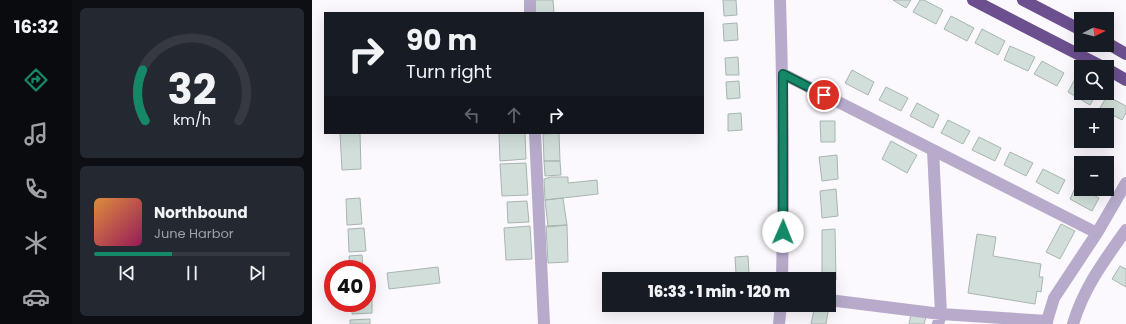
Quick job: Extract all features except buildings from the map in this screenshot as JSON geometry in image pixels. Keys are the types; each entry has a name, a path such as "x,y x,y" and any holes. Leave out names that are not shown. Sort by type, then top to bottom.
{"highway":[{"path":"973,0 1089,60"},
{"path":"1023,0 1074,26"},
{"path":"1114,47 1126,54"},
{"path":"1114,73 1126,80"}],"street":[{"path":"530,0 530,12"},
{"path":"780,0 783,74 784,186 782,272"},
{"path":"783,74 1097,233"},
{"path":"535,134 544,324"},
{"path":"933,150 939,319"},
{"path":"836,301 939,319 1047,322 1054,298 1097,233 1126,183"},
{"path":"1073,324 1078,308 1093,277 1126,230"},
{"path":"779,324 780,312"}],"route":[{"path":"783,232 783,74 824,95"}]}
